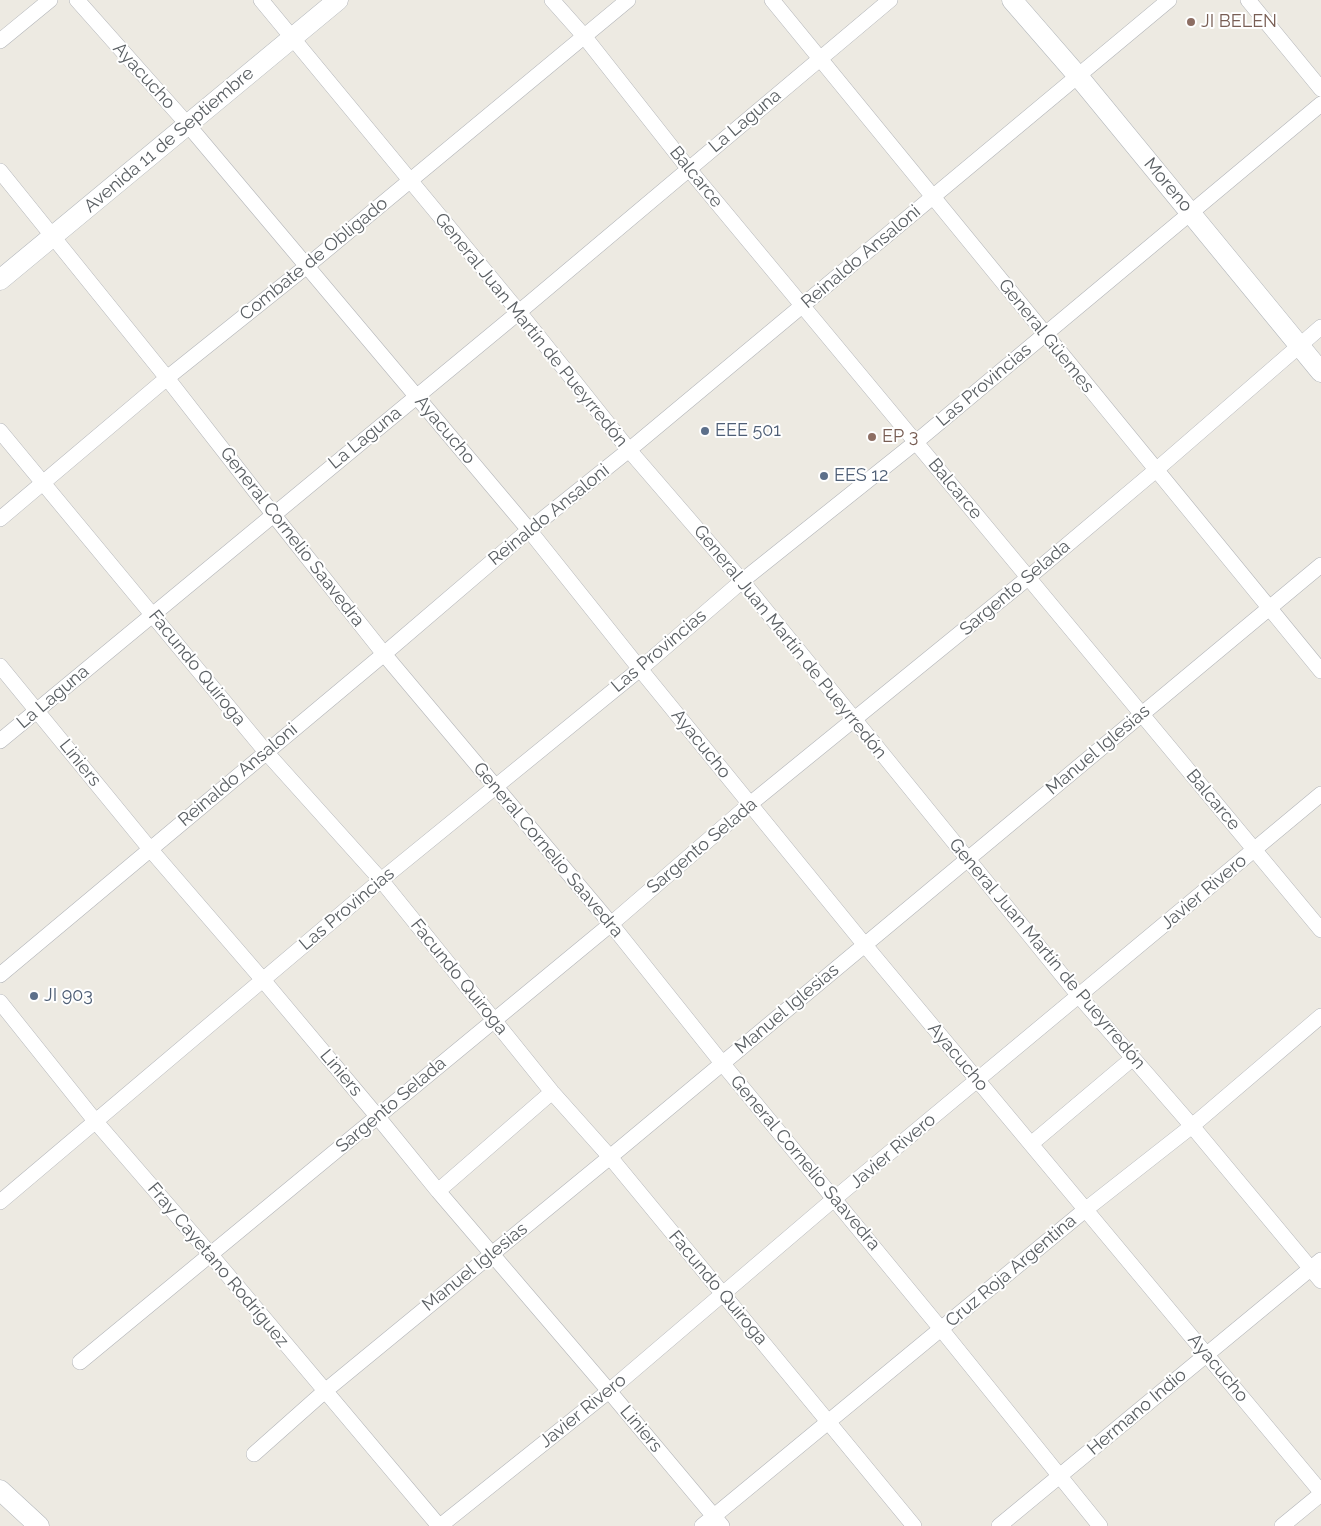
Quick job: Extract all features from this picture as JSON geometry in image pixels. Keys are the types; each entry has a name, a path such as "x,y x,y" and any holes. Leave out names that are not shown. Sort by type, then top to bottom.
{"main road":[{"name":"Avenida 11 de Septiembre","path":"0,280 338,0"},
{"name":"Moreno","path":"1012,0 1078,76 1321,372"},
{"path":"0,1490 39,1526"}],"street":[{"path":"0,41 50,0"},
{"name":"Ayacucho","path":"77,0 188,125 529,530 864,944 1321,1493"},
{"name":"General Juan Martín de Pueyrredón","path":"261,0 519,312 629,450 742,581 1079,996 1316,1264 1321,1281"},
{"name":"Balcarce","path":"552,0 584,36 688,168 1321,930"},
{"name":"Combate de Obligado","path":"0,519 167,378 307,266 628,0"},
{"name":"General Güemes","path":"772,0 1321,671"},
{"name":"La Laguna","path":"0,741 519,312 890,0"},
{"name":"Reinaldo Ansaloni","path":"0,975 384,654 529,530 629,450 1169,0"},
{"path":"1248,0 1321,89"},
{"name":"Las Provincias","path":"3,1195 96,1122 381,880 640,669 742,581 916,442 1321,104"},
{"name":"General Cornelio Saavedra","path":"0,171 167,378 384,654 611,924 1100,1526"},
{"name":"Sargento Selada","path":"80,1362 611,924 750,804 1029,577 1321,327"},
{"name":"Facundo Quiroga","path":"0,431 266,752 381,880 552,1092 610,1157 914,1526"},
{"name":"Manuel Iglesias","path":"254,1454 325,1391 610,1157 1321,565"},
{"name":"Liniers","path":"0,666 150,849 263,980 491,1254 609,1390 712,1523"},
{"name":"Javier Rivero","path":"440,1526 609,1390 834,1199 1321,794"},
{"name":"Fray Cayetano Rodríguez","path":"0,1002 96,1122 440,1526"},
{"name":"Cruz Roja Argentina","path":"712,1523 828,1421 1085,1210 1192,1126 1321,1016"},
{"path":"1031,1144 1133,1058"},
{"path":"438,1191 552,1092"},
{"name":"Hermano Indio","path":"1000,1526 1316,1264"},
{"path":"1282,1526 1321,1493"}],"place":[{"name":"JI BELEN","path":"1191,22"},
{"name":"EEE 501","path":"705,431"},
{"name":"EP 3","path":"872,437"},
{"name":"EES 12","path":"824,476"},
{"name":"JI 903","path":"34,996"}]}
